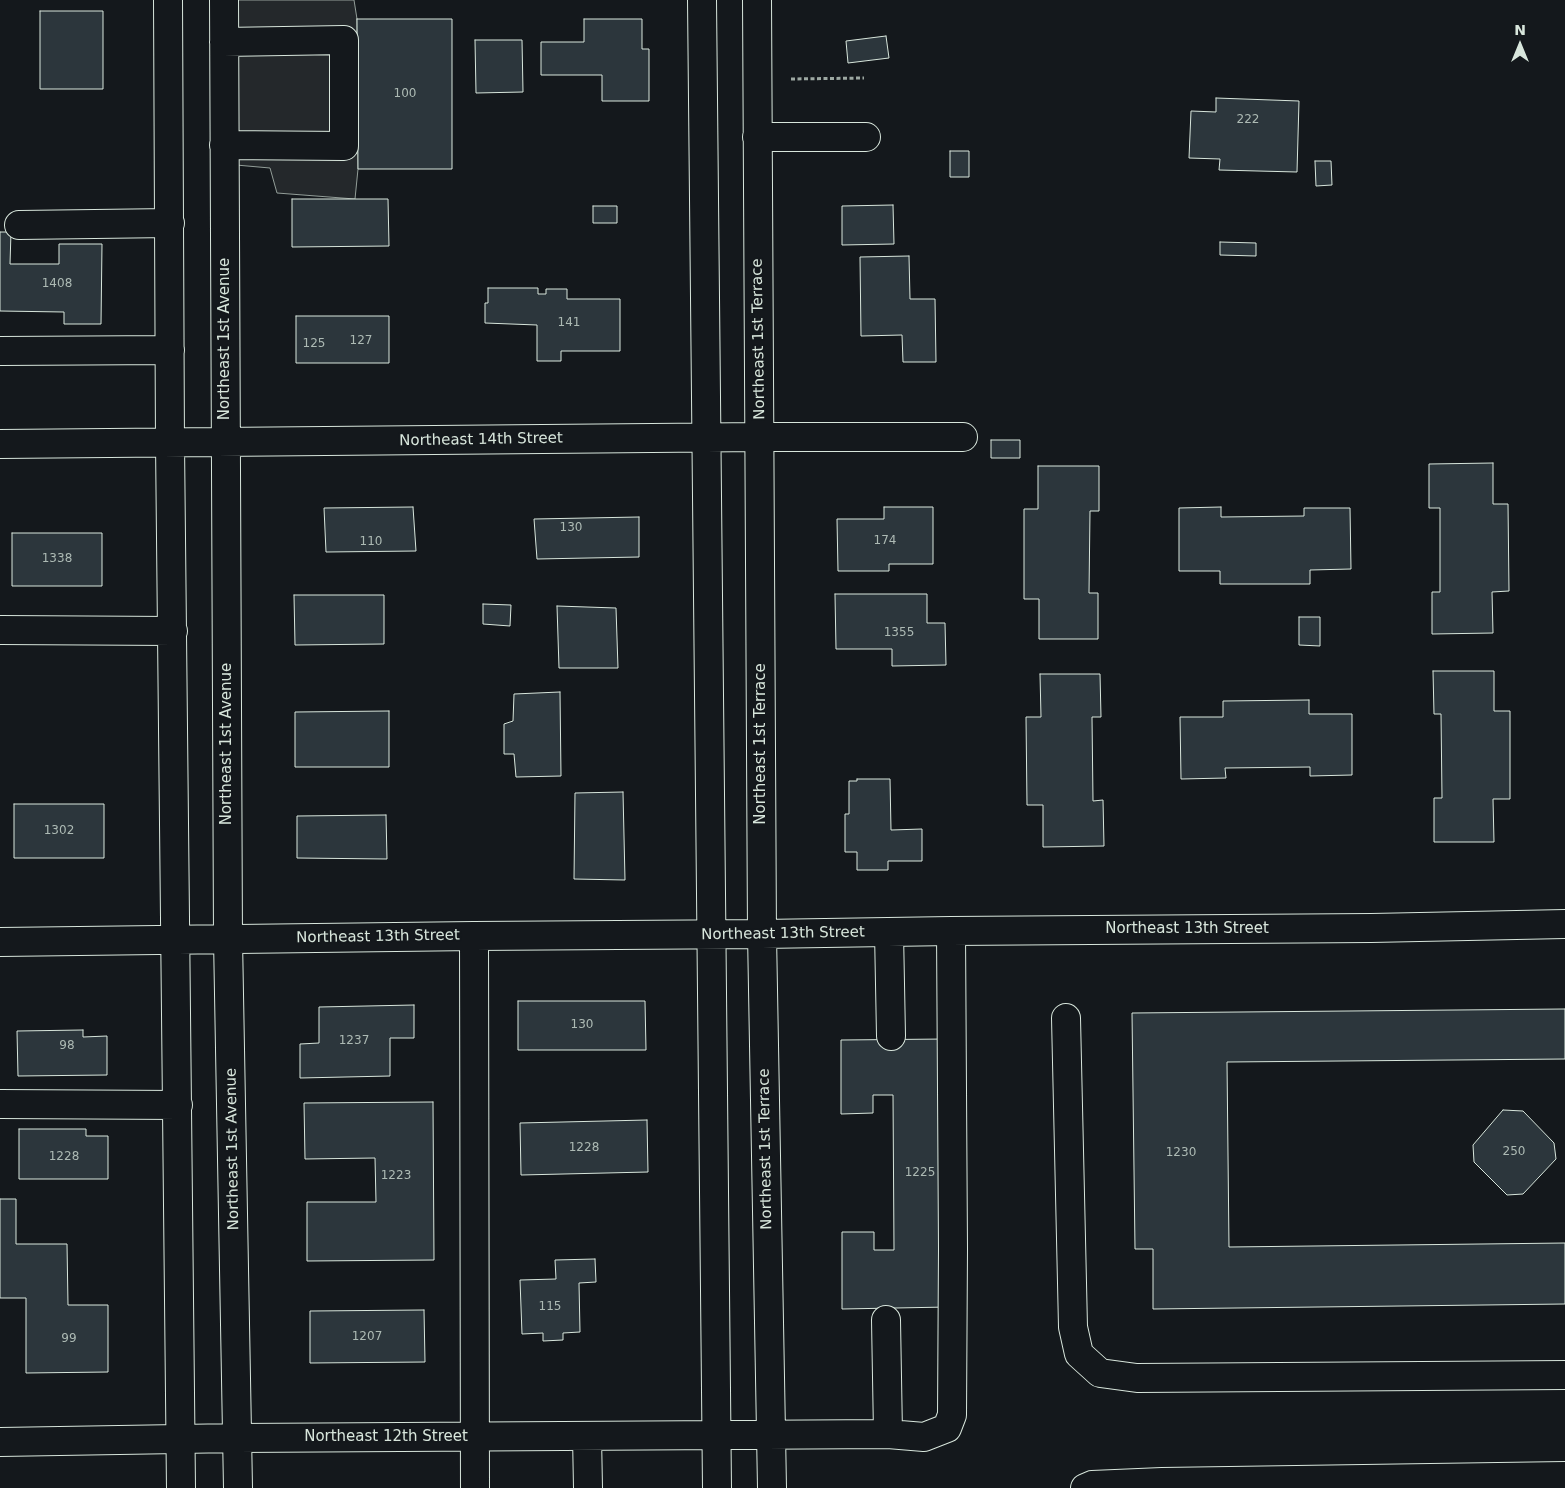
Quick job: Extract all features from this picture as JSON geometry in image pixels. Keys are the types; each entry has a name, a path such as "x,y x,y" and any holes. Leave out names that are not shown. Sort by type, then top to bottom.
{"street":[{"path":"168,0 170,443 181,1488"},
{"name":"Northeast 1st Avenue","path":"224,0 228,939 238,1488"},
{"path":"702,0 717,1488"},
{"name":"Northeast 1st Terrace","path":"757,0 762,934 772,1488"},
{"path":"224,42 344,40 344,146 224,145"},
{"path":"757,137 866,137"},
{"path":"19,224 170,224"},
{"path":"0,351 170,350"},
{"name":"Northeast 14th Street","path":"0,444 963,437"},
{"path":"0,630 173,631"},
{"name":"Northeast 13th Street","path":"0,942 1371,928 1565,924"},
{"name":"Northeast 12th Street","path":"0,1442 181,1438 716,1434 888,1434 924,1437 947,1428 952,1416 953,1327 951,931"},
{"path":"889,932 891,1036"},
{"path":"474,936 476,1488"},
{"path":"1066,1018 1073,1327 1079,1354 1100,1373 1137,1378 1565,1375"},
{"path":"0,1104 178,1105"},
{"path":"886,1320 888,1434"},
{"path":"587,1436 588,1488"},
{"path":"1086,1488 1092,1485 1162,1482 1565,1476"}],"path":[{"path":"791,79 864,78"}],"shaded area":[{"path":"235,0 354,0 357,19 358,169 355,199 277,193 270,168 236,165"}],"building":[{"path":"40,11 103,11 103,89 40,89"},
{"path":"357,19 452,19 452,169 358,169"},
{"path":"584,19 642,19 642,49 649,49 649,101 602,101 602,75 541,75 541,42 584,42"},
{"path":"886,36 889,58 848,63 846,41"},
{"path":"475,40 522,40 523,92 476,93"},
{"path":"1216,98 1299,101 1297,172 1219,170 1220,159 1189,158 1191,111 1216,112"},
{"path":"950,151 969,151 969,177 950,177"},
{"path":"1315,161 1331,161 1332,185 1316,186"},
{"path":"292,199 388,199 389,246 292,247"},
{"path":"893,205 894,244 842,245 842,206"},
{"path":"593,206 617,206 617,223 593,223"},
{"path":"0,232 11,232 10,264 59,264 59,244 102,244 101,324 64,324 64,312 0,311"},
{"path":"1220,242 1256,243 1256,256 1220,255"},
{"path":"909,256 910,299 935,299 936,362 903,362 902,335 861,336 860,257"},
{"path":"488,288 538,288 538,294 546,294 546,289 567,289 567,299 620,299 620,351 561,351 561,361 537,361 537,325 485,323 485,303 488,303"},
{"path":"296,316 389,316 389,363 296,363"},
{"path":"991,440 1020,440 1020,458 991,458"},
{"path":"1493,463 1493,504 1508,504 1509,591 1492,592 1493,633 1432,634 1432,592 1440,592 1440,508 1429,508 1429,464"},
{"path":"1038,466 1099,466 1099,511 1090,511 1089,593 1098,593 1098,639 1039,639 1039,599 1024,599 1024,509 1038,509"},
{"path":"413,507 416,551 326,552 324,508"},
{"path":"884,507 933,507 933,564 889,564 889,571 838,571 837,519 884,519"},
{"path":"1221,507 1221,517 1304,516 1304,508 1350,508 1351,569 1310,570 1310,584 1220,584 1220,571 1179,571 1179,508"},
{"path":"639,517 639,557 537,559 534,519"},
{"path":"12,533 102,533 102,586 12,586"},
{"path":"835,594 927,594 927,623 945,623 946,665 892,666 892,649 836,649"},
{"path":"294,595 384,595 384,644 295,645"},
{"path":"483,604 511,605 510,626 483,624"},
{"path":"557,606 616,608 618,668 559,668"},
{"path":"1299,617 1320,617 1320,646 1299,645"},
{"path":"1433,671 1494,671 1494,711 1510,711 1510,799 1493,799 1494,842 1434,842 1434,798 1442,798 1441,714 1434,714"},
{"path":"1040,674 1100,674 1101,717 1092,717 1093,801 1103,800 1104,846 1043,847 1043,805 1027,805 1026,717 1041,717"},
{"path":"560,692 561,776 516,777 514,754 504,754 504,724 513,721 514,694"},
{"path":"1309,700 1309,714 1352,714 1352,775 1310,776 1310,767 1225,768 1226,778 1181,779 1180,717 1223,717 1223,701"},
{"path":"389,711 389,767 295,767 295,712"},
{"path":"857,779 890,779 891,830 922,829 922,861 888,861 888,870 857,870 857,852 845,852 845,814 849,814 849,781 857,781"},
{"path":"623,792 625,880 574,879 575,793"},
{"path":"14,804 104,804 104,858 14,858"},
{"path":"386,815 387,859 297,858 297,816"},
{"path":"518,1001 645,1001 646,1050 518,1050"},
{"path":"414,1005 414,1038 390,1038 390,1076 300,1078 300,1044 319,1043 319,1007"},
{"path":"1565,1009 1565,1059 1227,1062 1229,1247 1565,1243 1565,1304 1153,1309 1153,1249 1135,1249 1132,1013"},
{"path":"83,1030 83,1037 107,1036 107,1075 18,1076 17,1031"},
{"path":"946,1039 948,1307 842,1309 842,1232 874,1232 874,1250 894,1250 893,1095 873,1095 873,1113 841,1114 841,1040"},
{"path":"433,1102 434,1260 307,1261 307,1202 376,1202 375,1158 305,1159 304,1103"},
{"path":"1503,1110 1523,1111 1554,1143 1556,1159 1523,1194 1507,1195 1474,1162 1473,1145"},
{"path":"647,1120 648,1172 521,1175 520,1123"},
{"path":"19,1129 86,1129 86,1136 108,1136 108,1179 19,1179"},
{"path":"0,1199 16,1199 16,1244 67,1244 68,1305 108,1305 108,1372 26,1373 26,1298 0,1298"},
{"path":"595,1259 596,1282 579,1283 580,1332 563,1333 563,1340 543,1341 543,1333 522,1334 520,1280 556,1279 555,1260"},
{"path":"424,1310 425,1362 310,1363 310,1311"}]}
